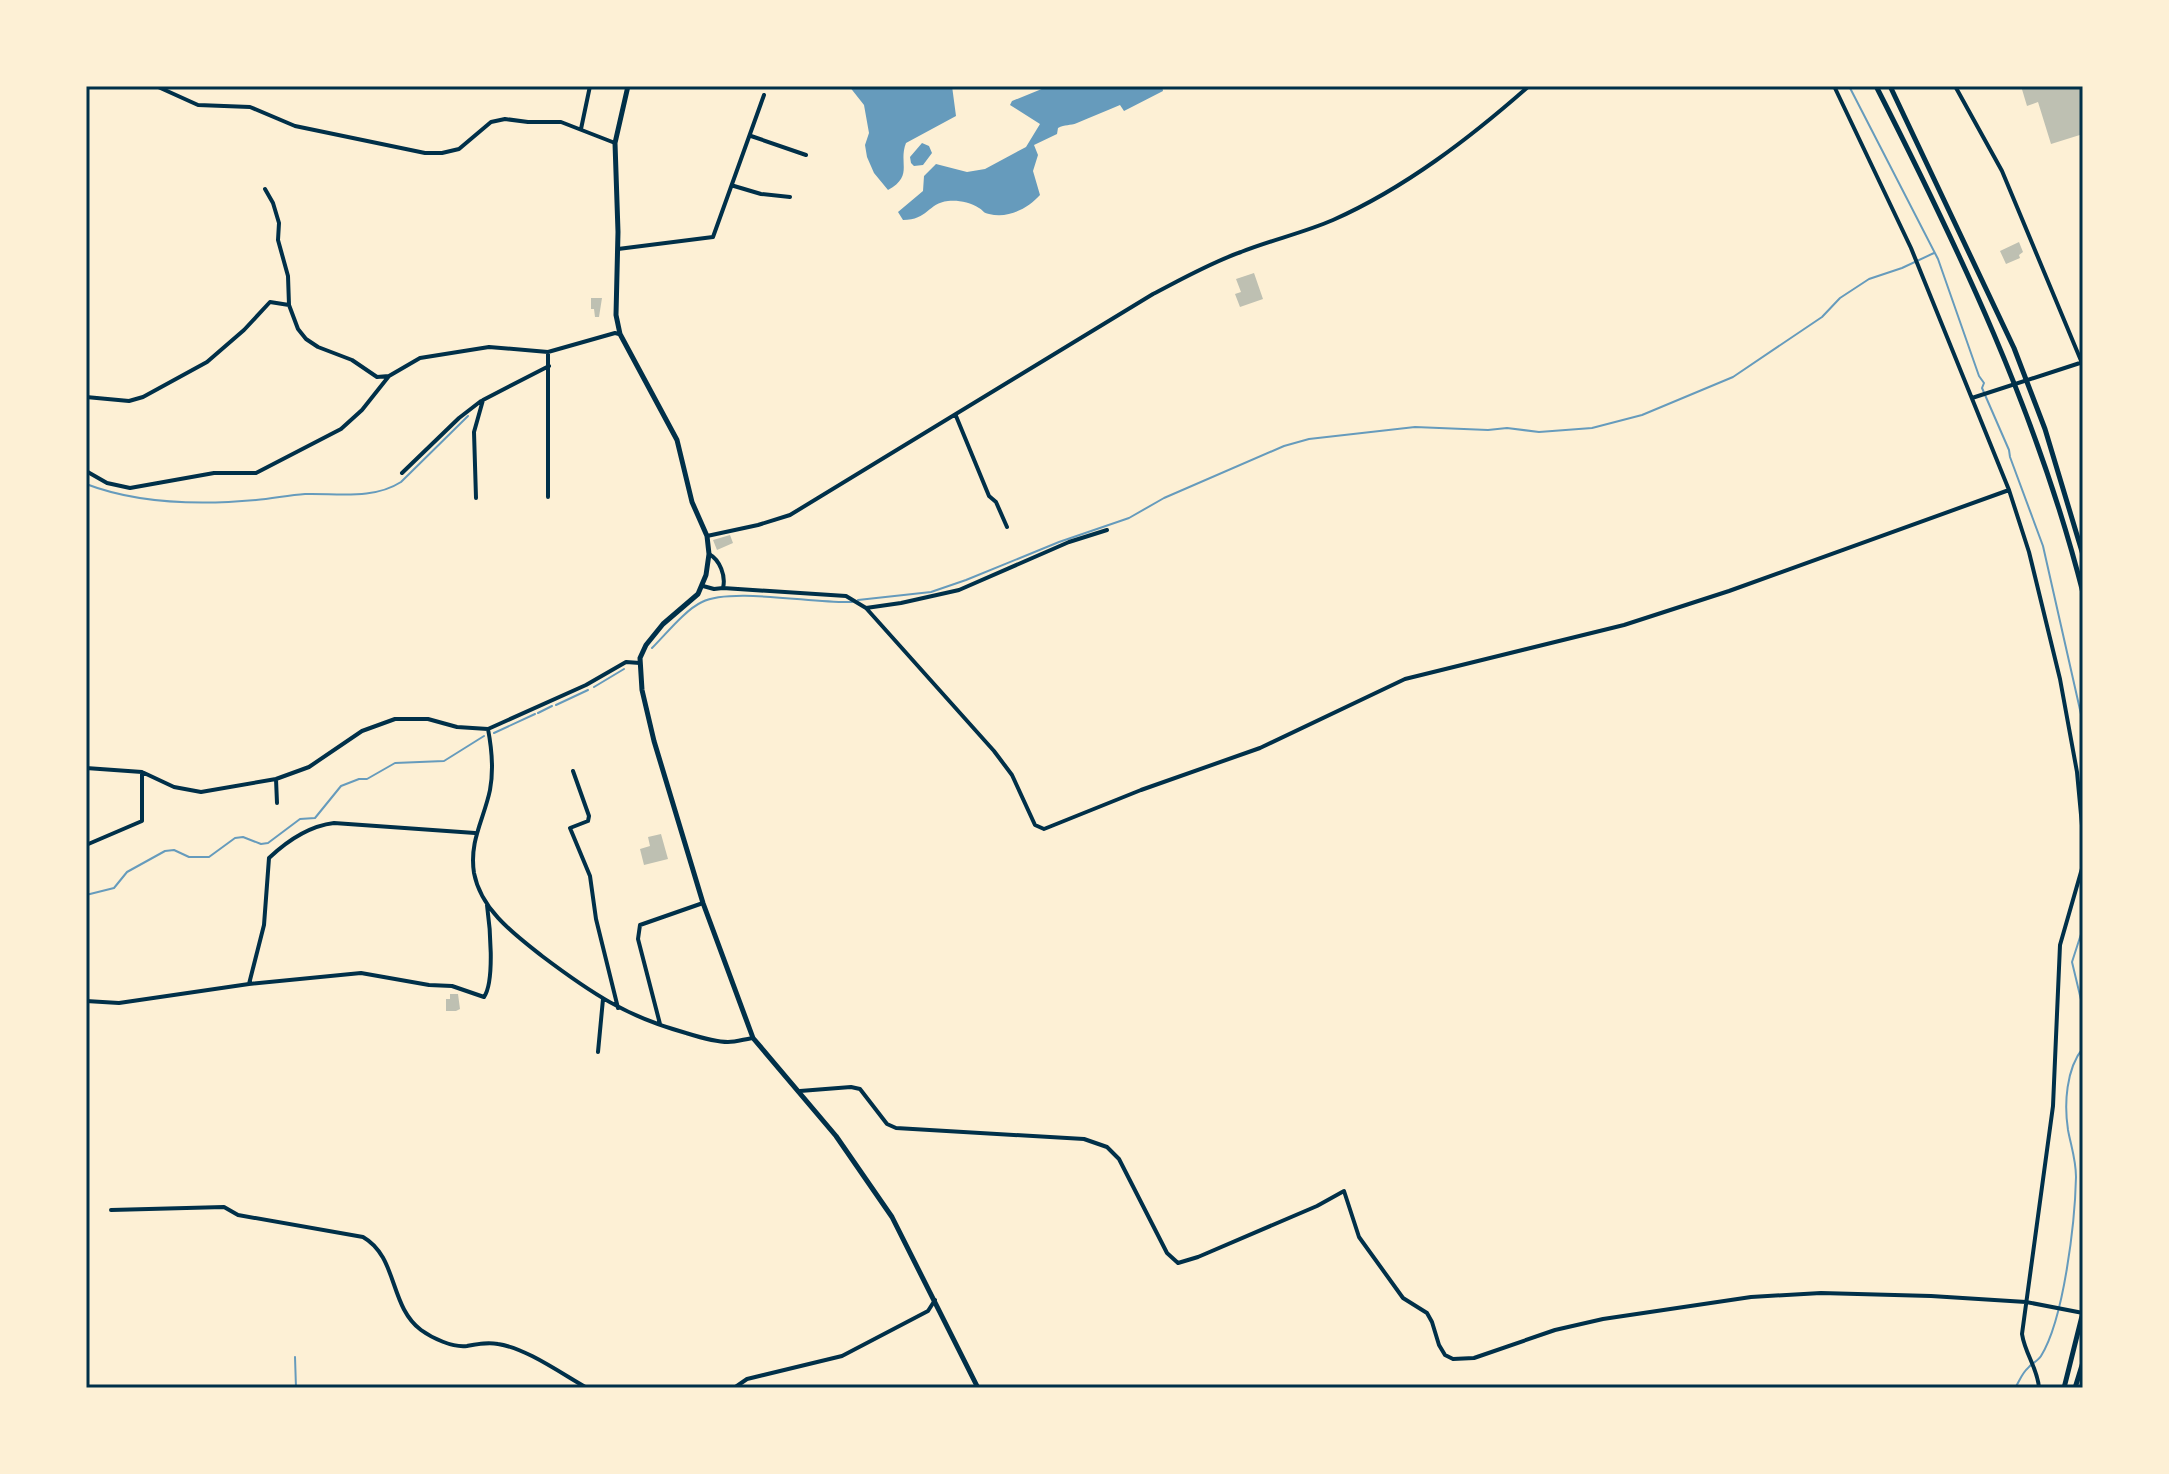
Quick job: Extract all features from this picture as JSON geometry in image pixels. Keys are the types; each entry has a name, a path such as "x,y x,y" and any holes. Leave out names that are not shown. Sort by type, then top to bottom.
{"street":[{"path":"156,86 198,105 241,105 295,126 425,153 459,149 491,122 505,119 561,122 615,143"},
{"path":"581,129 590,86"},
{"path":"628,86 615,143 618,249 615,296 618,334 677,440 692,502 707,536 709,554 703,586 654,635 646,645 640,663 642,690 654,741 703,903 753,1038 836,1136 892,1217 978,1388"},
{"path":"707,536 790,515 1153,294 1242,251 1332,220 1372,200 1479,130 1529,86"},
{"path":"1834,86 1915,256 2009,490 2029,552 2060,679 2077,772 2083,836"},
{"path":"1876,86 1950,233 2014,383 2052,485 2083,593"},
{"path":"1890,86 2027,380 2083,555"},
{"path":"1955,86 2002,171 2083,362 1974,397"},
{"path":"618,249 713,237 734,186 764,95"},
{"path":"751,136 806,155"},
{"path":"734,186 761,194 790,197"},
{"path":"265,189 279,223 278,240 288,276 289,305 298,329 318,347 352,360 377,377 389,376"},
{"path":"86,397 129,401 143,397 207,362 270,302 289,305"},
{"path":"86,471 107,483 130,488 214,473 256,473 341,429 362,410 389,376 420,358 489,347 548,352 618,334"},
{"path":"548,352 548,497"},
{"path":"402,473 459,418 483,400 549,366"},
{"path":"476,498 474,432 483,400"},
{"path":"956,416 989,496 996,502 1007,527"},
{"path":"703,586 851,598 866,608 994,751 1012,775 1035,825 1044,829 1141,790 1260,748 1405,679 1624,625 1729,591 2009,490"},
{"path":"866,608 912,602 959,590 1069,542 1107,530"},
{"path":"709,554 724,575 723,588"},
{"path":"86,768 142,772 174,787 201,792 276,779 309,767 362,731 395,719 428,719 471,730 488,729 586,685 626,662 640,663"},
{"path":"488,729 493,770 490,792 475,833 474,871 487,905 512,933 618,1008 660,1026 728,1042 753,1038"},
{"path":"573,771 589,816 588,821 570,828 590,876 596,919 618,1008"},
{"path":"86,845 142,821 142,772"},
{"path":"276,779 277,803"},
{"path":"249,984 264,925 269,858 293,839 313,827 334,823 475,833"},
{"path":"2039,1388 2038,1375 2029,1359 2022,1334 2053,1106 2060,945 2083,865"},
{"path":"660,1026 638,939 640,925 703,903"},
{"path":"86,1001 119,1003 249,984 361,973 452,986 484,997 491,978 487,905"},
{"path":"598,1052 603,999"},
{"path":"800,1091 860,1089 887,1124 896,1128 1076,1139 1107,1147 1119,1159 1160,1241 1172,1260 1178,1263 1317,1206 1344,1191 1359,1237 1403,1298 1427,1313 1445,1355 1462,1360 1555,1330 1603,1319 1751,1297 1871,1293 2026,1302 2083,1313 2064,1388"},
{"path":"111,1210 224,1207 238,1215 363,1237 385,1259 406,1315 421,1330 446,1343 465,1346 477,1342 499,1344 518,1350 587,1388"},
{"path":"734,1388 747,1379 842,1356 928,1311 935,1300"},
{"path":"2075,1388 2083,1362"}],"water":[{"path":"849,86 952,86 956,116 906,143 901,180 888,190 874,173 867,157 865,145 869,133 864,105"},
{"path":"1049,86 1162,86 1163,91 1124,111 1120,105 1058,128 1057,134 1034,145 1038,155 1033,171 1040,195 1018,211 996,215 968,203 948,201 941,202 923,215 903,220 898,212 923,191 924,176 936,164 967,172 985,169 1026,147 1040,124 1010,105 1012,101"},
{"path":"922,143 929,146 932,153 923,165 914,166 910,157"}],"building":[{"path":"2021,86 2083,86 2083,134 2051,144 2038,102 2027,106"},
{"path":"2019,242 2023,252 2020,258 2006,264 2000,251"},
{"path":"1254,273 1263,299 1240,307 1235,294 1241,292 1236,279"},
{"path":"591,298 602,298 599,317 595,317 594,309 591,309"},
{"path":"730,535 733,543 717,550 713,540"},
{"path":"661,834 668,859 644,865 640,849 650,846 648,837"},
{"path":"450,994 458,994 460,1009 456,1011 446,1011 446,999 450,999"}],"waterway":[{"path":"1849,86 1938,259 1984,383 1982,388 2009,450 2043,546 2083,723"},
{"path":"858,600 931,592 966,580 1059,542 1129,518 1164,498 1284,446 1309,439 1415,427 1507,428 1539,432 1592,428 1642,415 1733,377 1822,317 1840,298 1869,279 1934,253"},
{"path":"86,484 127,496 192,502 235,502 305,494 379,491 401,482 468,416"},
{"path":"652,648 689,611 702,602 716,598 753,596 852,602"},
{"path":"594,687 624,669"},
{"path":"556,705 588,690"},
{"path":"538,713 552,706"},
{"path":"494,733 535,714"},
{"path":"86,895 114,888 127,872 165,851 174,850 189,857 209,857 235,838 268,843 300,819 315,818 341,786 367,779 395,763 444,761 484,736"},
{"path":"2083,928 2072,962 2083,1008"},
{"path":"2015,1388 2026,1370 2041,1356 2062,1295 2071,1244 2076,1177 2066,1109 2070,1076 2083,1048"},
{"path":"295,1357 296,1388"}]}
